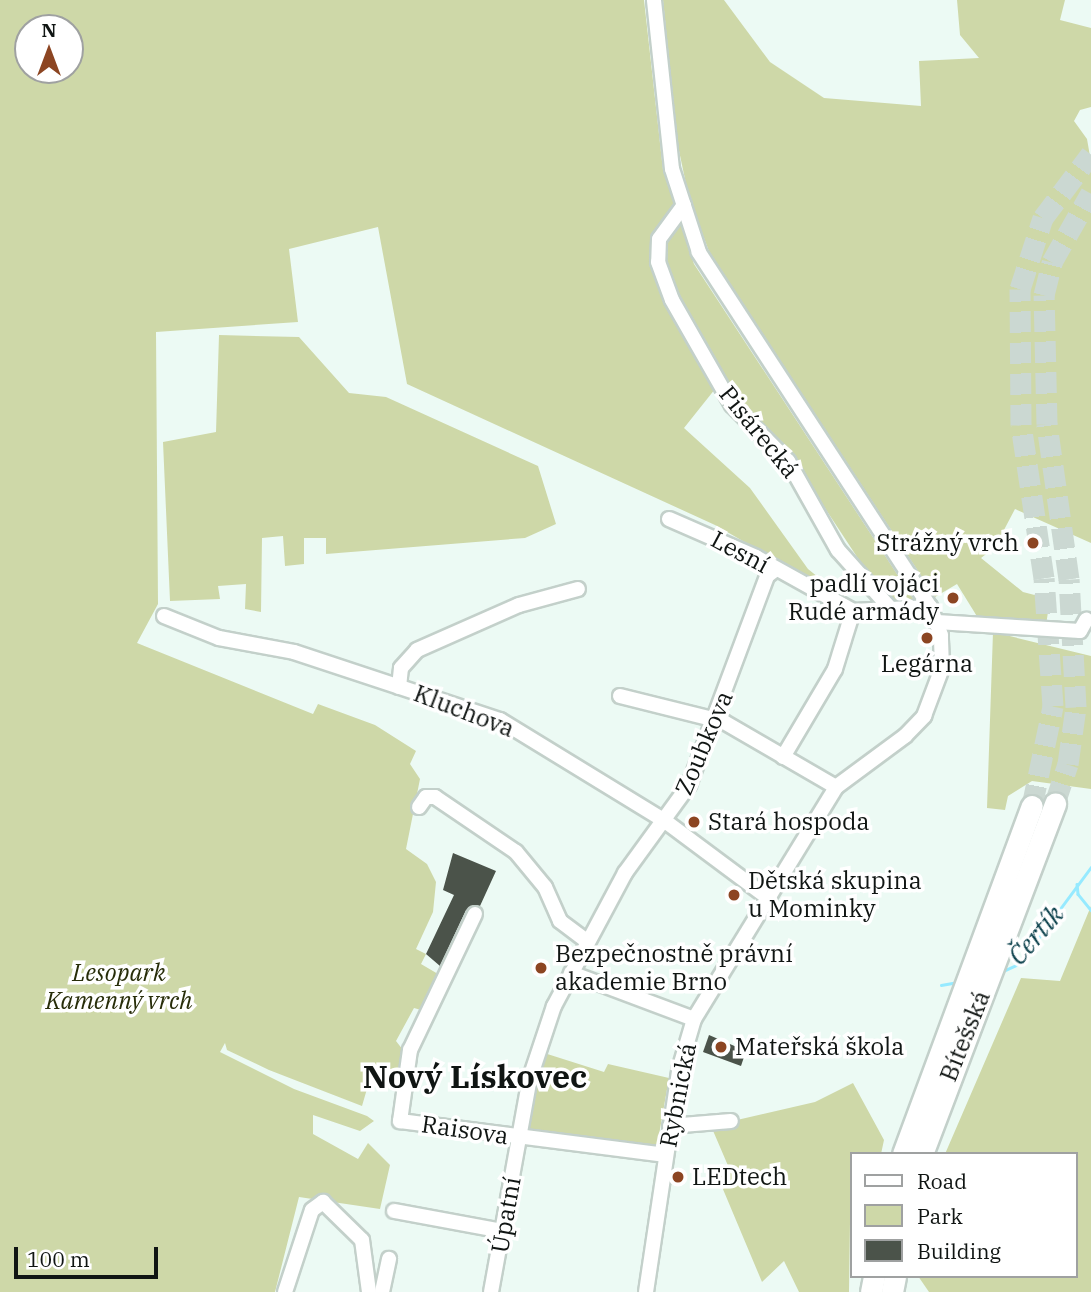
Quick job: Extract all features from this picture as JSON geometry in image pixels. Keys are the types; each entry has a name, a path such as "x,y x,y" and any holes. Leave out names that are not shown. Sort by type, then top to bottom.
{"highway":[{"name":"Bítešská","path":"903,1152 961,992 1055,803"},
{"name":"Bítešská","path":"923,1152 984,989 1016,884 1032,806"}],"street":[{"name":"Pisárecká","path":"654,0 672,169 699,252 930,607"},
{"name":"Pisárecká","path":"684,205 659,239 658,262 672,300 732,405 788,461 838,550 891,610"},
{"name":"Lesní","path":"669,519 853,611 930,607"},
{"name":"Zoubkova","path":"520,1137 534,1060 571,973 625,873 689,785 717,720 767,576 775,570"},
{"path":"399,687 401,667 417,650 519,606 578,589"},
{"name":"Rybnická","path":"646,1292 670,1126 694,1018 836,787 905,736 923,716 942,667 937,622 930,607"},
{"path":"783,757 835,669 853,611"},
{"name":"Kluchova","path":"164,617 219,638 294,652 500,720 665,821 767,897"},
{"path":"937,622 1080,631 1086,620"},
{"path":"621,696 717,720 836,787"},
{"path":"419,807 426,797 435,797 516,852 545,887 560,921 587,941"},
{"name":"Raisova","path":"475,914 410,1050 400,1121 666,1155"},
{"path":"571,973 694,1018"},
{"path":"670,1126 731,1121"},
{"name":"Úpatní","path":"491,1292 520,1137"},
{"path":"285,1292 312,1210 323,1202 349,1222 365,1246 369,1292"},
{"path":"394,1211 503,1231"},
{"path":"382,1292 390,1259"}],"green space":[{"name":"Lesopark Kamenný vrch","path":"0,0 644,0 663,170 694,264 914,600 886,601 792,458 723,379 684,428 750,488 808,569 849,602 715,525 407,384 378,227 289,249 298,322 156,332 158,604 137,643 313,714 318,704 375,725 416,751 410,764 420,779 406,849 427,864 436,882 433,912 416,949 426,954 421,964 438,974 421,1010 414,1008 396,1041 403,1050 398,1069 388,1069 387,1085 369,1082 362,1106 269,1070 227,1050 225,1043 220,1052 294,1089 367,1116 374,1121 360,1131 313,1115 313,1134 358,1159 368,1143 390,1165 380,1209 299,1197 275,1292 0,1292"},
{"path":"663,0 724,0 770,62 824,98 921,106 919,61 979,58 960,35 957,0 1065,0 1060,20 1091,28 1091,107 1080,110 1074,121 1087,139 1091,162 1091,543 1015,509 995,547 981,558 1023,592 1050,599 1046,625 978,618 957,584 935,597 710,254 689,198 678,146"},
{"path":"219,335 299,337 349,393 386,397 538,466 556,524 525,538 326,554 326,538 304,538 304,564 285,566 283,536 262,538 261,612 245,609 246,584 218,586 220,599 170,601 163,442 216,432"},
{"path":"993,632 1091,656 1091,789 1032,781 1008,796 1005,810 987,808"},
{"path":"1091,906 1091,1292 929,1292 919,1278 1077,1278 1077,1152 946,1152 1021,978 1060,981"},
{"path":"541,1052 604,1072 608,1064 669,1078 657,1146 526,1130"},
{"path":"853,1083 884,1140 881,1152 850,1152 849,1292 799,1292 784,1261 762,1282 717,1175 729,1168 711,1126 815,1102"}],"building":[{"path":"453,853 496,871 480,906 466,910 440,966 426,954 454,895 443,890"},
{"name":"Mateřská škola","path":"709,1035 746,1051 741,1066 703,1052"}],"waterway":[{"name":"Čertík","path":"999,973 1020,963 1091,867"},
{"name":"Čertík","path":"1077,884 1078,894 1091,910"},
{"name":"Čertík","path":"941,985 958,982"}],"tunnel":[{"path":"1032,806 1053,706 1044,578 1021,425 1020,289 1043,218 1091,154"},
{"path":"1055,803 1068,764 1076,707 1069,579 1047,424 1044,295 1052,262 1091,193"}],"place":[{"name":"Strážný vrch","path":"1033,543"},
{"name":"padlí vojáci Rudé armády","path":"953,598"},
{"name":"Legárna","path":"927,638"},
{"name":"Stará hospoda","path":"694,822"},
{"name":"Dětská skupina u Mominky","path":"734,895"},
{"name":"Bezpečnostně právní akademie Brno","path":"541,968"},
{"name":"Mateřská škola","path":"721,1047"},
{"name":"LEDtech","path":"678,1177"}],"district":[{"name":"Nový Lískovec","path":"475,1076"}]}
